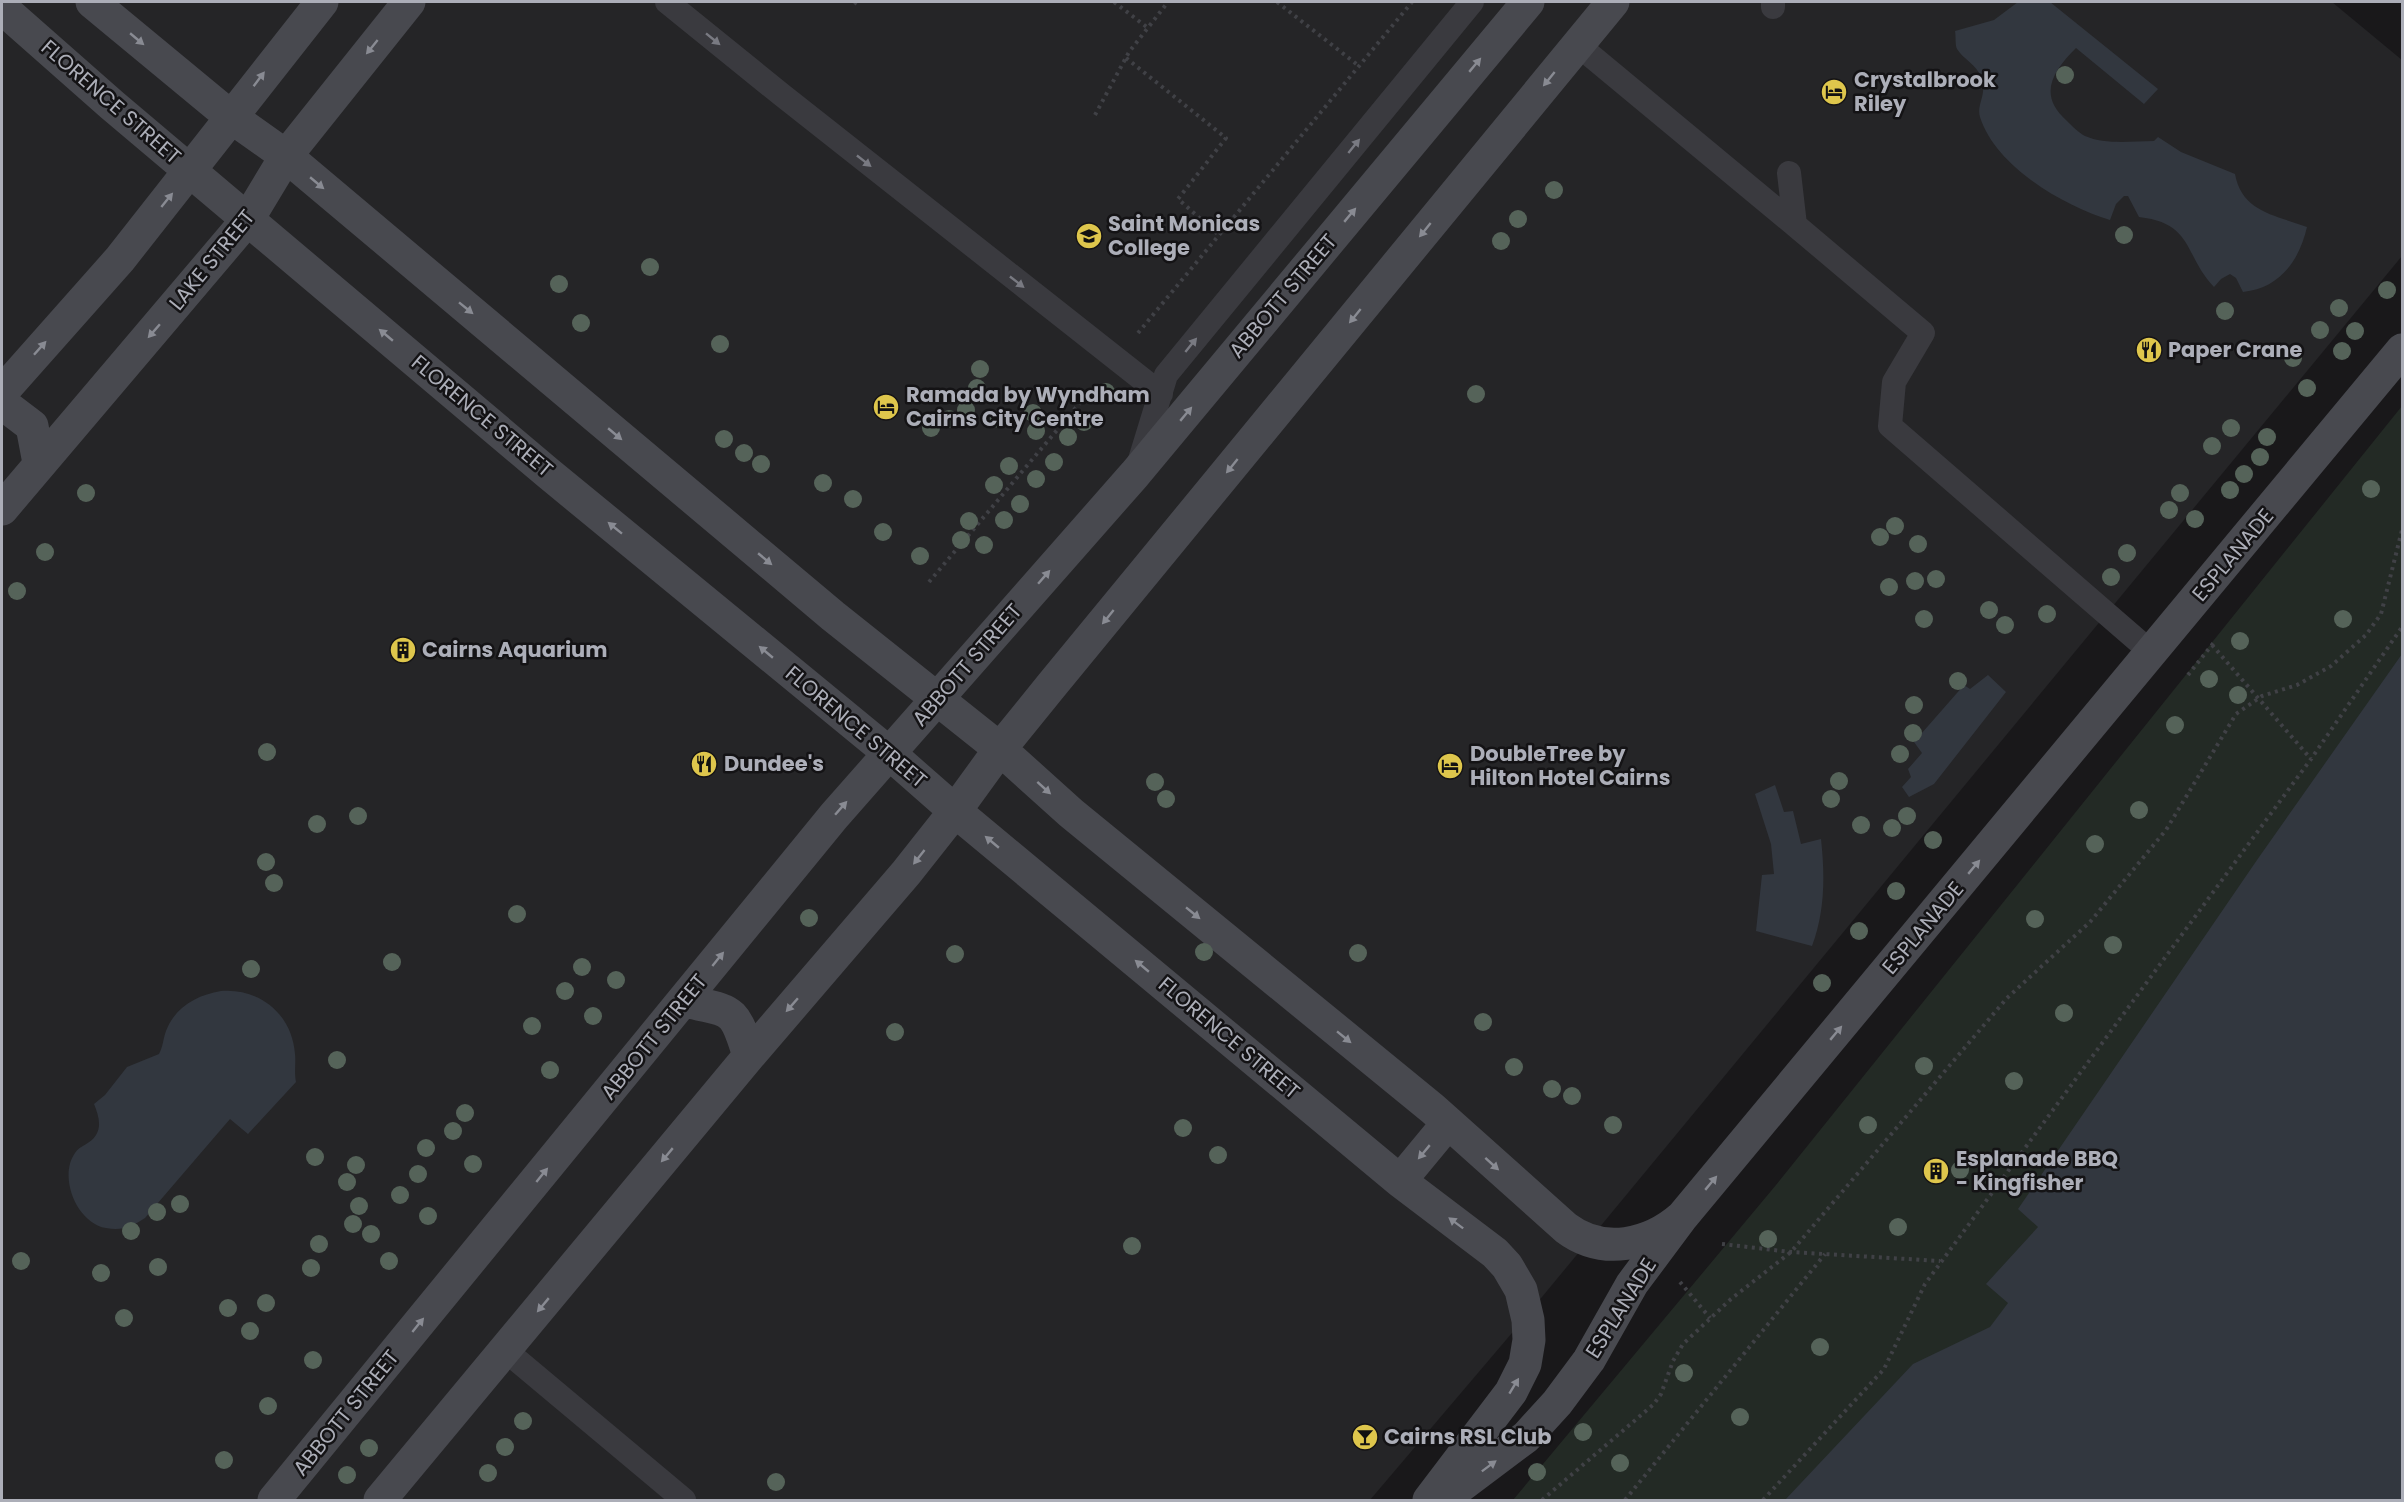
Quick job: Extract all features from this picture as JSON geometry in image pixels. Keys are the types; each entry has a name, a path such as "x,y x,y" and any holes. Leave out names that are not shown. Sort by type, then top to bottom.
{"street":[{"path":"92,2 231,117 286,156 833,616 1000,750 1071,813 1448,1123 1555,1219 1582,1237 1609,1244 1633,1243 1666,1231 1682,1217"},
{"path":"2,392 120,259 322,2"},
{"name":"LAKE STREET","path":"2,509 39,462 248,219 286,156 409,2"},
{"name":"ABBOTT STREET","path":"274,1500 834,816 1135,474 1528,2"},
{"path":"380,1500 749,1056 906,873 1000,750 1613,2"},
{"name":"FLORENCE STREET","path":"2,8 190,171 548,472 889,753 955,811 1400,1181 1501,1259 1521,1290 1529,1328 1525,1364 1516,1384 1429,1500"},
{"name":"ESPLANADE","path":"1442,1500 1526,1437 1557,1403 1585,1365 1632,1284 1682,1217 2403,350"},
{"path":"2,407 7,406 32,426 39,462"},
{"path":"684,1001 723,1010 732,1015 739,1023 749,1056"},
{"path":"1400,1181 1448,1123"}],"lane":[{"path":"667,2 782,96 1161,394"},
{"path":"1135,474 1167,375 1472,2"},
{"path":"1578,45 1923,333 1894,382 1890,426 2152,653"},
{"path":"1789,173 1795,225"},
{"path":"506,1350 684,1500"}],"path":[{"path":"1114,2 1148,28"},
{"path":"1095,115 1126,58 1168,2"},
{"path":"1277,2 1359,66"},
{"path":"929,582 1220,236 1412,2"},
{"path":"1126,58 1226,138 1178,200 1220,236"},
{"path":"1542,1500 1654,1404 1672,1361 1683,1344 1710,1318 1791,1252 2007,998 2090,922 2166,830 2236,714 2262,696 2297,686 2331,666 2366,635 2381,614 2403,530"},
{"path":"1763,1500 1884,1370 1925,1284 1941,1261 2311,759 2403,627"},
{"path":"2212,645 2257,700 2311,759"},
{"path":"1722,1244 1791,1252 1941,1261"},
{"path":"1624,1500 1825,1254"},
{"path":"1680,1282 1710,1318"}],"shaded area":[{"path":"2,2 2332,2 2402,60 2402,256 1523,1320 1370,1500 2,1500"},
{"path":"2018,2 2050,2 2158,89 2144,104 2076,48 2061,65 2052,83 2053,102 2067,121 2083,135 2101,141 2154,141 2158,137 2181,152 2235,174 2239,187 2252,204 2272,215 2307,227 2299,251 2286,271 2267,285 2243,292 2236,278 2230,274 2214,287 2179,234 2170,226 2157,220 2139,217 2128,196 2124,196 2116,204 2110,220 2092,214 2053,194 2016,168 1988,135 1979,112 1983,83 1976,69 1957,49 1955,31 1994,20"},
{"path":"2402,406 2402,1500 1513,1500 1776,1185"},
{"path":"2402,654 2402,1500 1785,1500 1913,1364 1990,1327 2008,1303 1986,1284 2038,1227 2018,1209 2257,860"},
{"path":"1988,675 2006,692 1934,784 1909,797 1902,787 1911,777 1908,769 1922,753 1914,742 1964,685 1970,689"},
{"path":"1775,785 1784,812 1793,811 1801,844 1821,839 1822,907 1812,946 1756,931 1762,875 1774,874 1771,844 1755,794"},
{"path":"221,991 235,991 261,999 281,1016 293,1040 296,1082 248,1134 230,1119 145,1218 122,1229 106,1228 96,1224 87,1218 73,1198 69,1174 70,1163 75,1153 98,1131 99,1120 94,1104 105,1095 127,1067 159,1054 166,1031 181,1009 195,999"}],"place":[{"name":"Crystalbrook Riley","path":"1834,92"},
{"name":"Saint Monicas College","path":"1089,236"},
{"name":"Paper Crane","path":"2149,350"},
{"name":"Ramada by Wyndham Cairns City Centre","path":"886,407"},
{"name":"Cairns Aquarium","path":"403,650"},
{"name":"Dundee's","path":"704,764"},
{"name":"DoubleTree by Hilton Hotel Cairns","path":"1450,766"},
{"name":"Esplanade BBQ - Kingfisher","path":"1936,1171"},
{"name":"Cairns RSL Club","path":"1365,1437"}]}
